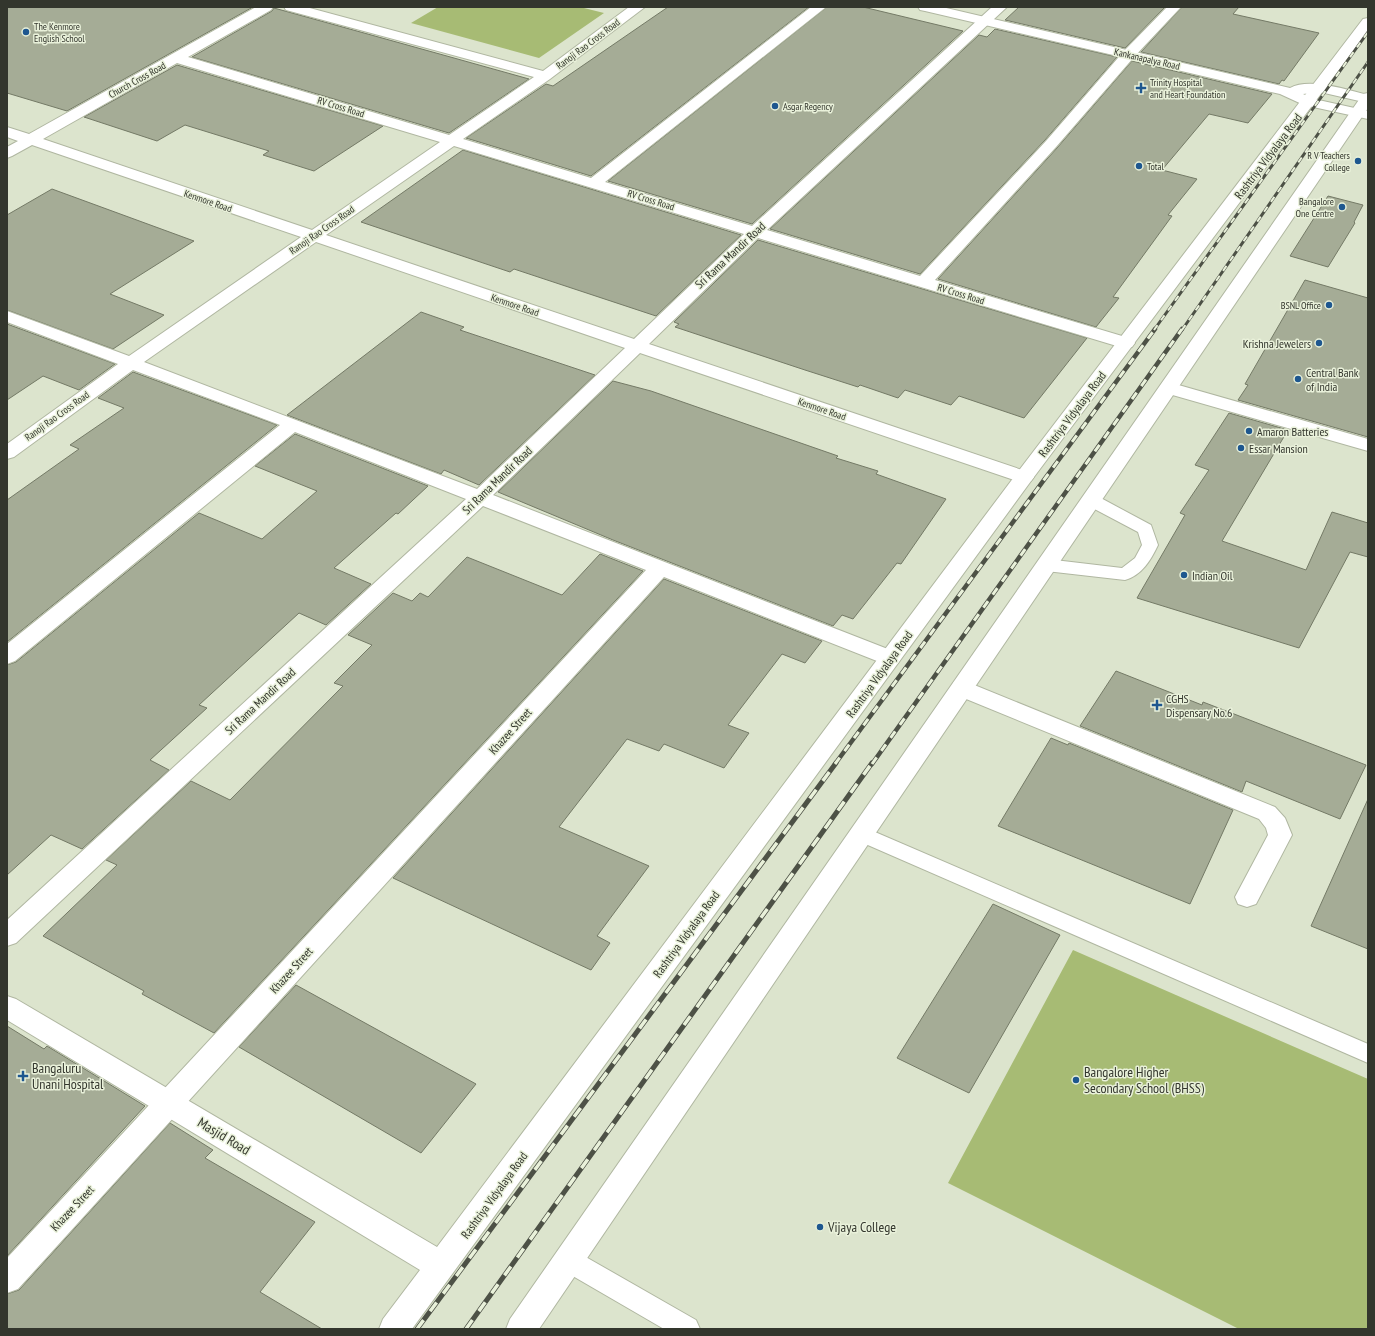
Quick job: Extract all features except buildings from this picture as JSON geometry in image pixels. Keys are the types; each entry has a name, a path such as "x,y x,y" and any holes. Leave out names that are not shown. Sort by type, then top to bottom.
{"street":[{"name":"Church Cross Road","path":"7,152 266,7"},
{"path":"291,7 546,76"},
{"name":"Ranoji Rao Cross Road","path":"7,453 132,362 546,76 638,7"},
{"path":"594,183 819,7"},
{"name":"Kankanapalya Road","path":"925,7 1284,91 1309,102 1366,104"},
{"name":"Sri Rama Mandir Road","path":"7,936 479,498 755,232 1000,7"},
{"path":"924,282 1051,144 1129,54 1174,7"},
{"name":"Rashtriya Vidyalaya Road","path":"394,1329 1024,477 1320,88 1368,22"},
{"name":"RV Cross Road","path":"176,58 1126,343"},
{"path":"521,1329 1168,388 1366,104 1320,88 1284,91"},
{"name":"Kenmore Road","path":"7,132 1024,477"},
{"path":"7,316 132,362 890,658"},
{"path":"1168,388 1368,445"},
{"path":"7,656 292,424"},
{"name":"Khazee Street","path":"7,1278 660,568"},
{"path":"962,688 1267,813 1277,824 1280,835 1247,896"},
{"name":"Masjid Road","path":"7,1007 441,1266"}],"lane":[{"path":"1046,565 1125,574 1142,561 1150,545 1145,530 1091,500"},
{"path":"861,834 1368,1054"},
{"path":"568,1260 687,1329"}],"green space":[{"path":"438,7 580,7 604,13 539,58 411,23"},
{"path":"1073,950 1368,1079 1368,1329 1239,1329 948,1183"}],"railway":[{"path":"1154,330 1368,32"},
{"path":"1182,330 1368,62"},
{"path":"835,764 1155,329"},
{"path":"872,764 1182,329"},
{"path":"417,1329 836,763"},
{"path":"466,1329 872,763"}],"place":[{"name":"The Kenmore English School","path":"26,32"},
{"name":"Trinity Hospital and Heart Foundation","path":"1141,88"},
{"name":"Asgar Regency","path":"775,106"},
{"name":"R V Teachers College","path":"1358,161"},
{"name":"Total","path":"1139,166"},
{"name":"Bangalore One Centre","path":"1342,207"},
{"name":"BSNL Office","path":"1329,305"},
{"name":"Krishna Jewelers","path":"1319,343"},
{"name":"Central Bank of India","path":"1298,379"},
{"name":"Amaron Batteries","path":"1249,431"},
{"name":"Essar Mansion","path":"1241,448"},
{"name":"Indian Oil","path":"1184,575"},
{"name":"CGHS Dispensary No.6","path":"1157,705"},
{"name":"Bangaluru Unani Hospital","path":"23,1076"},
{"name":"Bangalore Higher Secondary School (BHSS)","path":"1076,1080"},
{"name":"Vijaya College","path":"820,1227"}]}
